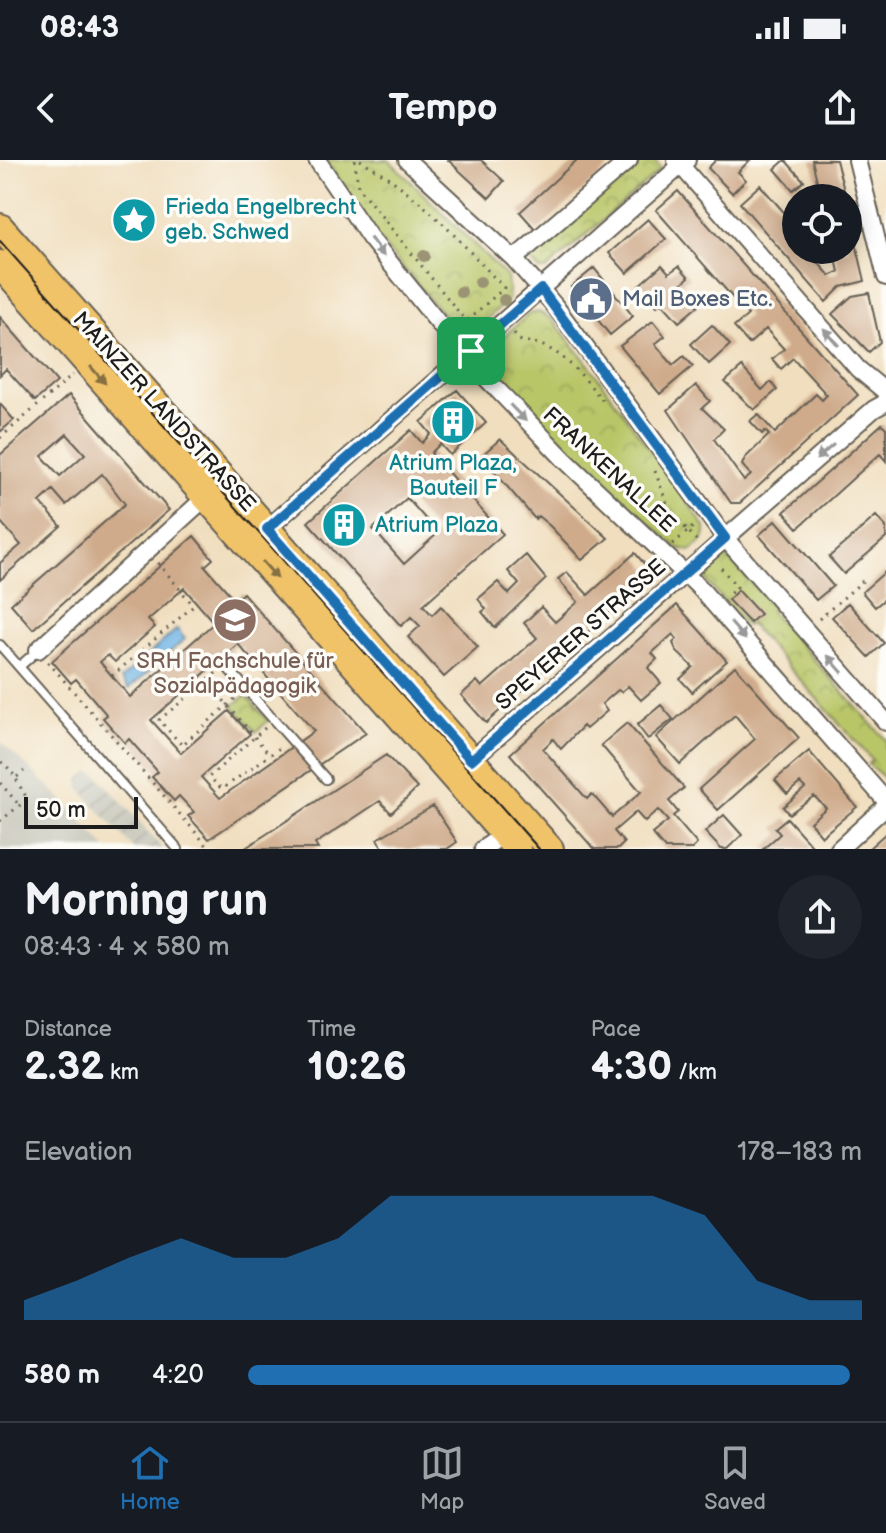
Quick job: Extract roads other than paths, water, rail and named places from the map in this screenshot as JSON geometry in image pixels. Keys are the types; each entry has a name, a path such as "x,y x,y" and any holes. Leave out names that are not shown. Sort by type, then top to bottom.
{"main road":[{"name":"MAINZER LANDSTRASSE","path":"0,227 56,308 206,497 258,537"},
{"name":"MAINZER LANDSTRASSE","path":"0,264 56,308 462,768 550,849"},
{"name":"MAINZER LANDSTRASSE","path":"462,768 501,844"}],"street":[{"name":"FRANKENALLEE","path":"317,160 370,238 465,356 564,459 686,573 886,804"},
{"name":"FRANKENALLEE","path":"407,160 514,259 541,289 725,538 886,722"},
{"path":"514,259 629,160"},
{"path":"857,160 886,277"},
{"path":"258,537 681,162 858,369 886,392 886,404"},
{"name":"SPEYERER STRASSE","path":"462,768 874,409 886,404"},
{"name":"MAINZER LANDSTRASSE","path":"38,650 206,497"},
{"path":"839,849 886,804"}],"lane":[{"path":"0,645 178,849"},
{"path":"20,666 38,650"},
{"path":"225,665 326,779"}],"water":[{"path":"177,629 185,639 129,689 121,679"}],"tram line":[{"path":"0,241 539,849"}],"place":[{"name":"Frieda Engelbrecht geb. Schwed","path":"134,220"},
{"name":"Mail Boxes Etc.","path":"591,299"},
{"name":"Atrium Plaza, Bauteil F","path":"453,422"},
{"name":"Atrium Plaza","path":"344,525"},
{"name":"SRH Fachschule für Sozialpädagogik","path":"235,620"}]}
